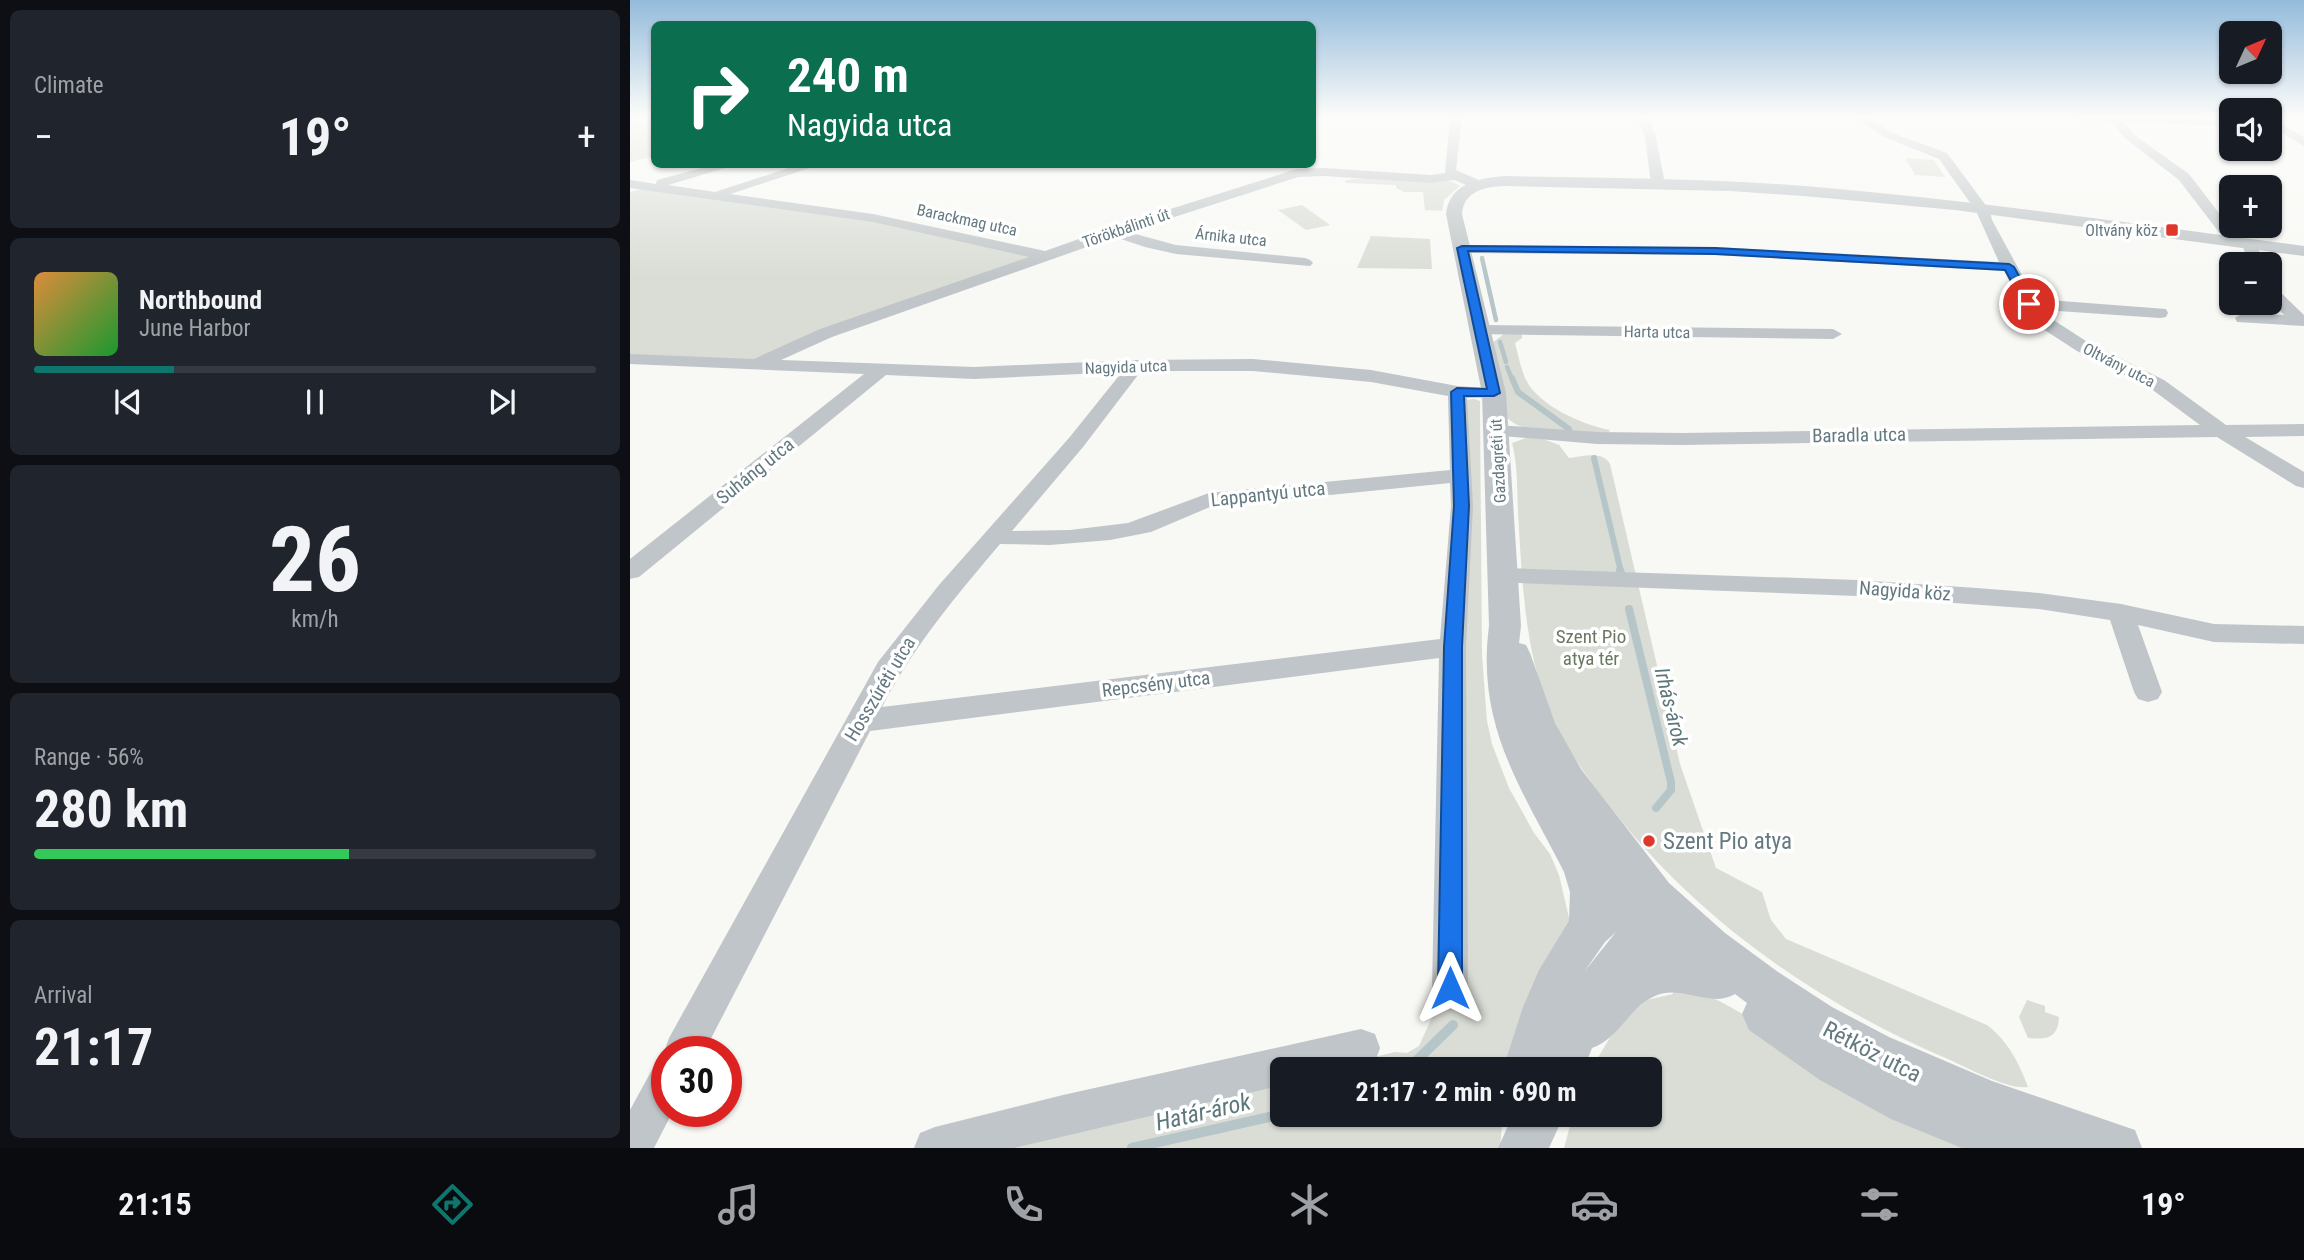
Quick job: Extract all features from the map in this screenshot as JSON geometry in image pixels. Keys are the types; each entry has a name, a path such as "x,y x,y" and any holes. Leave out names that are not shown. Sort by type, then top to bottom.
{"street":[{"path":"648,187 709,171"},
{"path":"711,195 794,171"},
{"path":"1285,171 1297,173"},
{"path":"1450,171 1455,176"},
{"path":"1655,171 1658,184"},
{"path":"1954,171 1980,208"},
{"path":"2175,171 2184,177 2248,252"},
{"name":"Törökbálinti út","path":"630,359 755,365 811,339 1115,231 1297,173 1332,172 1431,179 1455,176 1476,184 1504,181 1767,188 1980,208 2304,251"},
{"name":"Barackmag utca","path":"630,184 873,218 1046,256"},
{"name":"Gazdagréti út","path":"1476,184 1458,197 1454,204 1494,393 1505,626 1501,660 1503,691 1520,750 1583,870 1591,892 1590,926"},
{"name":"Oltvány utca","path":"1980,208 2009,267 2037,314 2064,336 2157,384 2222,432 2304,481"},
{"name":"Árnika utca","path":"1115,231 1158,246 1305,262"},
{"path":"1462,248 1715,251 2009,267"},
{"path":"2282,302 2302,321"},
{"path":"2029,304 2160,313"},
{"path":"2243,318 2302,321"},
{"name":"Harta utca","path":"1480,330 1833,334"},
{"name":"Nagyida utca","path":"755,365 974,373 1136,366 1291,367 1371,376 1457,392 1494,393"},
{"name":"Hosszúréti utca","path":"692,1036 888,669 916,629 996,537 1136,366"},
{"name":"Suháng utca","path":"630,571 879,371"},
{"name":"Gazdagréti út","path":"1450,988 1453,647 1461,475 1457,392"},
{"name":"Baradla utca","path":"1497,431 1597,438 1682,439 2304,430"},
{"name":"Lappantyú utca","path":"996,537 1026,539 1130,530 1150,525 1188,505 1209,500 1461,475"},
{"name":"Nagyida köz","path":"1503,576 1857,588 2039,601 2214,633 2304,635"},
{"path":"2120,614 2148,692"},
{"name":"Gazdagréti út","path":"1505,626 1531,709 1549,747 1602,827 1646,908"},
{"name":"Repcsény utca","path":"859,721 1453,647"},
{"name":"Gazdagréti út","path":"1536,781 1646,908"},
{"path":"1547,1057 1536,1031 1563,968 1590,926 1646,908"},
{"path":"1555,1057 1646,908"},
{"name":"Rétköz utca","path":"1646,908 1719,980 1838,1065 1901,1097 2001,1138 2036,1148"},
{"name":"Rétköz utca","path":"1646,908 1783,1003 1873,1055 1963,1096 2117,1148"},
{"name":"Rétköz utca","path":"1558,1057 1617,996 1636,981 1656,973 1683,971 1719,980"},
{"path":"935,1148 1063,1115 1361,1048"},
{"path":"632,1148 651,1112"},
{"path":"1523,1127 1523,1148"},
{"path":"1523,1148 1533,1127"}],"green space":[{"path":"1912,171 1941,171 1945,177 1915,175"},
{"path":"1376,177 1443,180 1460,186 1444,200 1442,211 1425,210 1423,192 1404,192 1396,188 1396,185 1345,183 1346,180"},
{"path":"648,187 821,210 1046,256 755,365 630,359 630,192"},
{"path":"1302,205 1330,225 1306,230 1278,210"},
{"path":"1371,236 1430,239 1432,269 1357,268"},
{"path":"1522,333 1522,338 1515,343 1524,376 1532,389 1563,413 1587,424 1610,430 1609,432 1542,432 1517,425 1507,418 1492,343 1504,334"},
{"path":"1466,400 1480,401 1482,655 1487,721 1492,744 1509,788 1534,833 1550,854 1559,875 1570,922 1515,1057 1375,1057 1395,1052 1407,1053 1419,1046 1438,1004 1454,1005 1463,995"},
{"name":"Szent Pio atya tér","path":"1538,437 1559,445 1569,458 1597,456 1610,464 1680,764 1716,868 1762,892 1771,920 1786,939 1987,1025 2012,1053 2028,1087 1988,1078 1899,1037 1804,983 1717,918 1677,882 1639,842 1596,789 1559,731 1547,705 1533,658 1525,610 1512,443"},
{"path":"1672,982 1723,1003 1769,1032 1999,1148 1564,1148 1570,1127 1662,1127 1662,1057 1598,1057 1614,1031 1647,1000 1673,994"},
{"path":"2027,1000 2045,1006 2045,1012 2059,1017 2056,1029 2050,1036 2041,1039 2028,1038 2019,1017"},
{"path":"1270,1083 1270,1127 1502,1127 1500,1148 1006,1148"}],"waterway":[{"name":"Irhás-árok","path":"1482,258 1496,320"},
{"name":"Irhás-árok","path":"1500,342 1506,362"},
{"name":"Irhás-árok","path":"1507,367 1512,379"},
{"name":"Irhás-árok","path":"1512,378 1518,392 1569,429"},
{"name":"Irhás-árok","path":"1594,458 1621,572"},
{"name":"Irhás-árok","path":"1629,609 1671,782 1671,790 1656,808"},
{"name":"Határ-árok","path":"1420,1057 1453,1025"},
{"name":"Határ-árok","path":"1132,1148 1270,1117"}],"place":[{"name":"Oltvány köz","path":"2172,230"},
{"name":"Szent Pio atya","path":"1649,841"}],"route":[{"path":"1450,988 1453,647 1462,506 1457,392 1494,393 1462,248 1715,251 2009,267 2029,304"}]}
